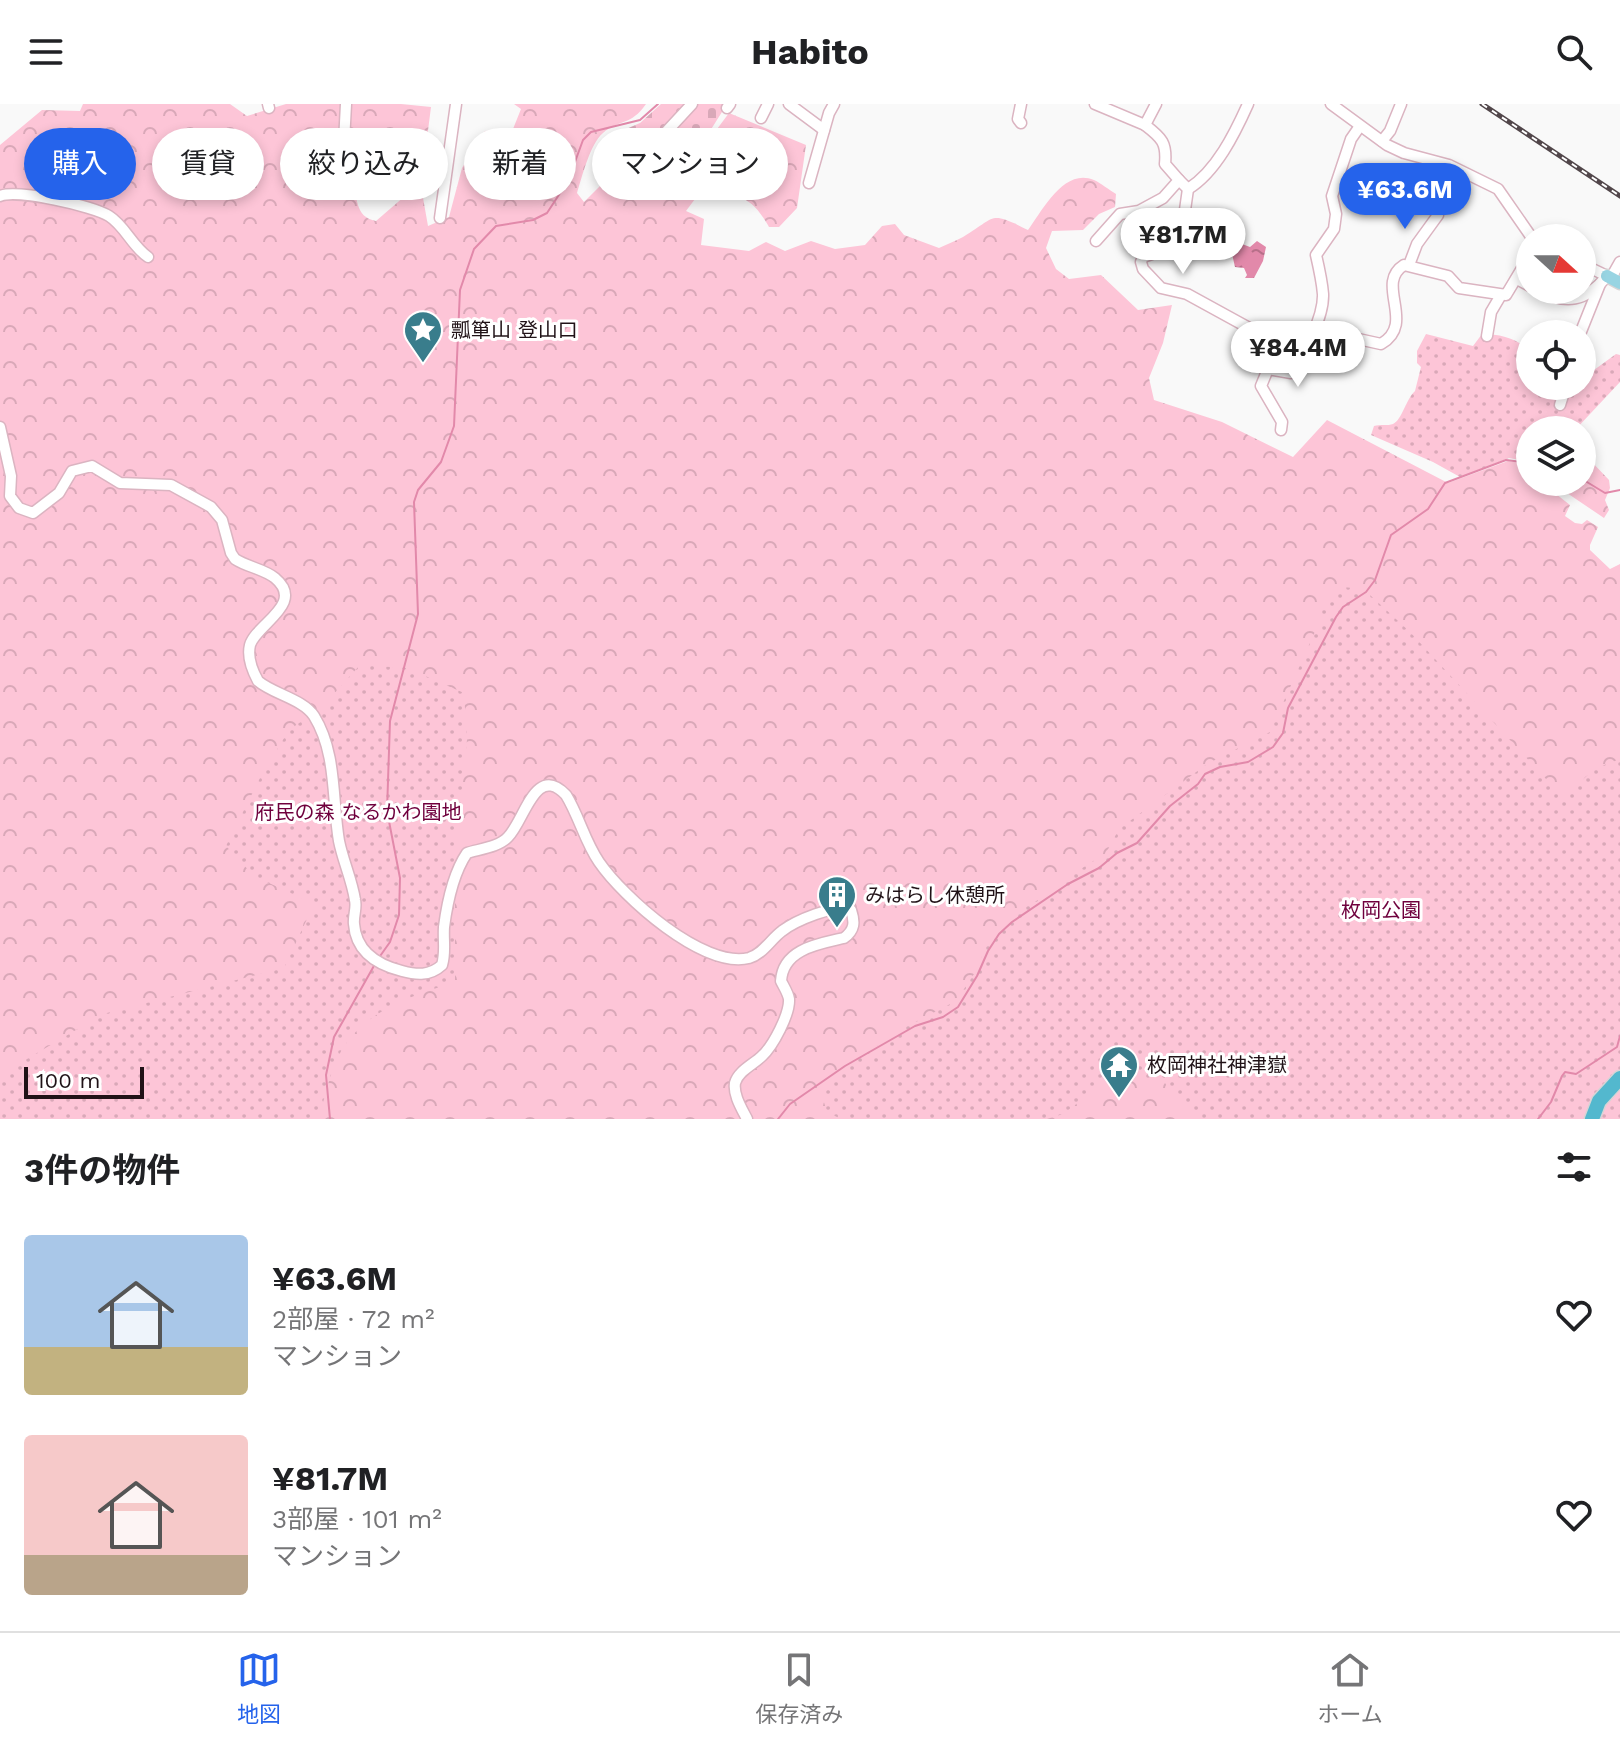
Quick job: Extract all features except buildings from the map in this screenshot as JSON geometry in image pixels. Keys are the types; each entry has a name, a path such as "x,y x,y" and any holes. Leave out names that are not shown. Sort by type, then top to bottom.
{"highway":[{"path":"1592,1119 1599,1101 1620,1078"}],"street":[{"path":"345,128 346,104"},
{"path":"440,218 456,104"},
{"path":"670,128 692,104"},
{"path":"761,118 768,104"},
{"path":"789,104 824,130"},
{"path":"809,183 834,104"},
{"path":"1021,104 1018,119 1021,123"},
{"path":"1095,104 1145,125 1164,139 1165,164 1188,189"},
{"path":"1145,125 1156,104"},
{"path":"1188,189 1198,183 1231,139 1248,104"},
{"path":"1331,104 1404,153 1449,165 1498,189 1522,224"},
{"path":"1382,141 1390,131 1401,104"},
{"path":"1281,430 1282,422 1261,386 1268,369 1291,373 1313,329 1323,298 1316,255 1334,229 1336,214 1332,196 1351,139 1360,126"},
{"path":"1096,241 1120,214 1139,211 1163,198 1179,180"},
{"path":"1188,189 1184,217 1163,250 1143,257 1143,269 1161,288 1187,294 1260,334 1305,350"},
{"path":"0,196 25,194 107,215 148,257"},
{"path":"1409,265 1417,244 1438,215"},
{"path":"1588,320 1620,262"},
{"path":"1313,329 1374,344 1387,340 1397,318 1393,278 1396,270 1404,265 1448,276 1459,288 1501,295 1510,292 1516,281"},
{"path":"1487,336 1491,312 1501,295"},
{"path":"1560,405 1562,400"},
{"path":"0,427 10,467 10,496 14,504 26,511 33,513 49,503 72,471 85,465 98,468 120,483 171,485 218,514 235,559 274,577 284,595 279,613 254,636 249,657 254,673 264,686 309,711 317,723 331,763 339,841 355,899 353,921 360,944 376,962 412,974 429,974 442,965 446,950 444,929 447,911 462,860 467,853 508,837 533,796 546,786 559,788 566,795 598,861 658,922 675,936 722,957 750,957 783,930 829,910 844,907 851,910 854,920 849,934 801,949 785,968 781,981 789,995 789,1003 775,1039 735,1083 738,1100 747,1119"}],"green space":[{"path":"83,104 230,104 247,116 286,104 431,107 428,128 280,128 280,200 357,200 364,215 376,221 400,200 423,200 428,226 449,217 464,165 464,200 576,200 576,128 513,128 521,109 514,104 646,104 635,116 611,128 592,128 592,150 577,193 584,202 592,194 592,200 694,200 686,211 704,219 701,245 749,251 766,242 785,251 811,241 835,249 865,245 882,226 895,224 904,235 939,248 993,218 1028,230 1055,193 1073,180 1094,180 1116,194 1115,207 1099,214 1083,230 1052,231 1046,248 1056,269 1069,279 1101,275 1138,310 1172,305 1163,343 1149,378 1154,400 1222,422 1293,457 1327,420 1448,483 1508,461 1516,462 1516,496 1559,496 1570,505 1565,516 1575,523 1582,524 1587,520 1598,527 1590,550 1610,569 1620,564 1620,1119 0,1119 0,145 42,110 80,111"},
{"path":"661,104 727,104 712,128 628,128 640,123"},
{"path":"729,113 765,128 718,128"},
{"path":"788,138 806,145 797,208 779,227 769,227 746,200 788,200"},
{"path":"1426,334 1473,346 1482,334 1513,340 1516,342 1516,400 1596,400 1596,369 1616,354 1620,355 1620,382 1588,416 1516,416 1516,459 1509,458 1460,477 1371,435 1374,426 1396,422 1415,391 1421,367 1417,363 1417,351"},
{"path":"1596,466 1609,480 1610,488 1605,500 1609,510 1604,518 1571,496 1596,496"},
{"name":"枚岡公園","path":"1342,587 1370,595 1410,632 1559,793 1573,789 1594,769 1620,759 1620,1119 1198,1119 1178,1103 1165,1083 1115,1075 1063,1114 1047,1119 841,1119 827,1112 823,1099 831,1079 896,1032 956,1001 976,971 996,930 1011,916 1106,853 1119,829 1207,764 1270,732 1314,634 1324,603"},
{"name":"府民の森 なるかわ園地","path":"360,665 407,668 464,693 467,740 455,858 455,982 404,1000 359,1028 335,1063 321,1110 322,1119 0,1119 0,1082 10,1069 103,1014 284,968 314,904 254,876 226,846 261,776 289,730 322,707"}],"water":[{"path":"1233,239 1242,239 1242,244 1250,247 1257,241 1266,247 1254,278 1245,278 1244,268 1235,267 1230,245"}],"waterway":[{"path":"378,959 390,942 399,915 400,878 387,811 390,721 418,614 414,502 418,490 441,462 454,426 460,290 474,249 496,226 533,220 547,213 568,181 583,140 591,132 640,120 658,104"},
{"path":"778,1119 790,1104 845,1066 915,1026 943,1017 958,1007 999,934 1068,884 1137,843 1170,806 1198,784 1205,774 1220,767 1248,762 1273,747 1283,733 1288,708 1336,617 1343,607 1366,592 1375,580 1391,535 1428,509 1445,483 1506,460 1516,461"},
{"path":"1596,488 1605,493 1620,490"},
{"path":"330,1119 326,1075 334,1037 375,964"},
{"path":"1538,1119 1551,1102 1565,1072 1576,1074 1617,1047 1620,1036"}],"railway":[{"path":"1482,104 1620,196"}],"place":[{"name":"瓢箪山 登山口","path":"423,364"},
{"name":"みはらし休憩所","path":"837,929"},
{"name":"枚岡神社神津嶽","path":"1119,1099"}]}
